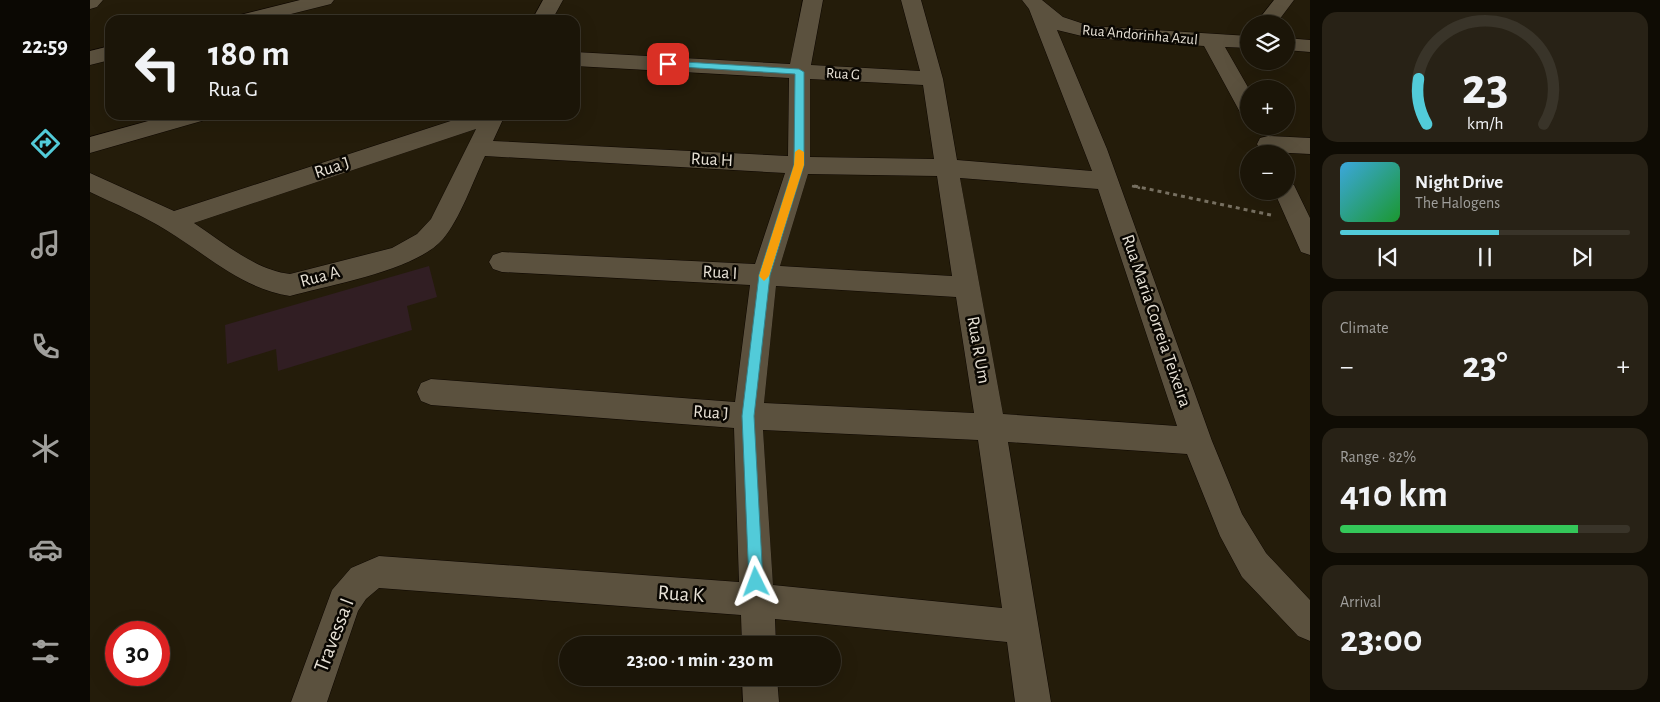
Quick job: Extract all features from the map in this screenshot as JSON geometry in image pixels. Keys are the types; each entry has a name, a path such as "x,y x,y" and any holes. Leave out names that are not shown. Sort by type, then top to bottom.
{"street":[{"path":"90,3 93,0"},
{"path":"263,15 324,0"},
{"path":"543,15 553,0"},
{"path":"759,636 748,416 764,275 799,165 799,72 813,0"},
{"name":"Rua R Um","path":"911,0 932,79 991,427 1033,702"},
{"path":"1272,15 1284,0"},
{"name":"Rua Andorinha Azul","path":"1035,4 1050,20 1067,28 1090,32 1240,42"},
{"name":"Rua Maria Correia Teixeira","path":"1035,4 1107,181 1215,488 1241,545 1254,565 1310,624"},
{"path":"1056,56 1063,43 1073,36 1090,32"},
{"path":"1212,41 1240,92"},
{"path":"1295,45 1310,46"},
{"path":"90,58 105,54"},
{"name":"Rua G","path":"580,59 932,79"},
{"path":"90,145 179,120"},
{"name":"Rua J","path":"172,222 479,120"},
{"name":"Rua A","path":"90,182 172,222 263,279 281,285 297,284 395,258 408,253 428,240 440,225 492,120"},
{"path":"1266,141 1310,146"},
{"name":"Rua H","path":"479,148 799,165 946,168 1107,181"},
{"path":"1290,200 1310,245"},
{"name":"Rua I","path":"502,262 967,287"},
{"name":"Rua J","path":"431,392 748,416 991,427 1197,441"},
{"name":"Rua K","path":"369,575 390,572 757,600 1022,626"},
{"name":"Travessa I","path":"309,702 344,602 352,589 369,575"},
{"path":"760,686 761,702"}],"path":[{"path":"1107,181 1298,221"}],"shaded area":[{"path":"429,266 437,297 407,306 412,330 278,371 276,349 227,364 225,325"}],"slow traffic":[{"path":"764,276 799,165 799,152"}],"route":[{"path":"668,64 799,72 799,165 764,275 748,416 756,582"}]}
